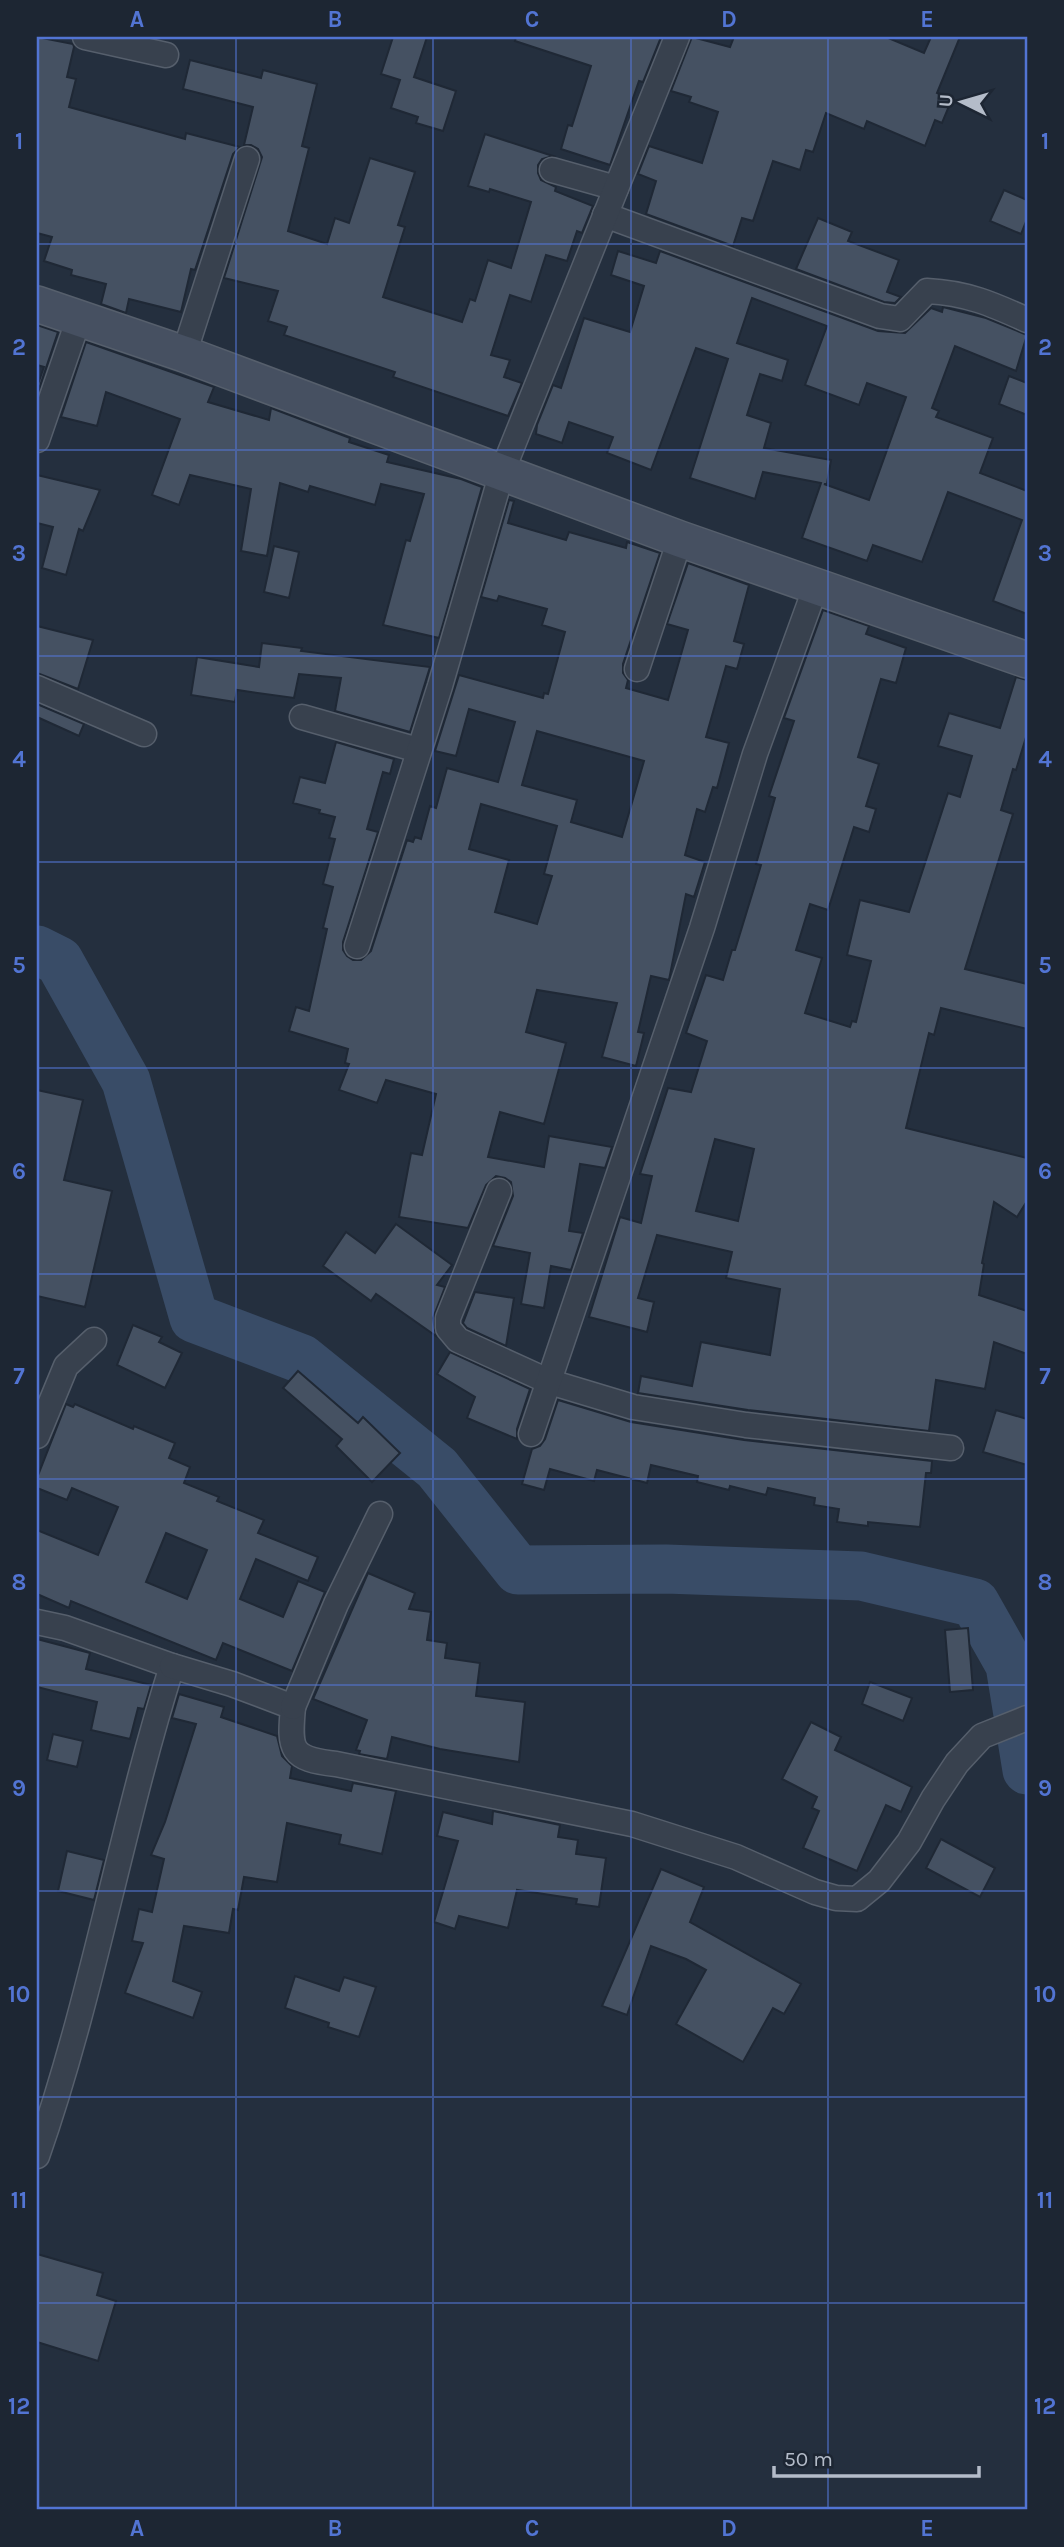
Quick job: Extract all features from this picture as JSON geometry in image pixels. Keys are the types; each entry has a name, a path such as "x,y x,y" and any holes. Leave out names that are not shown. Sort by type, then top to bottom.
{"main road":[{"path":"37,304 184,354 680,539 1027,660"}],"street":[{"path":"85,37 166,55"},
{"path":"357,946 443,674 502,472 677,37"},
{"path":"184,354 247,159"},
{"path":"552,170 616,188"},
{"path":"605,215 880,316 900,319 928,291 955,293 983,300 1027,320"},
{"path":"37,440 79,318"},
{"path":"637,669 680,539"},
{"path":"531,1434 702,929 755,754 816,586"},
{"path":"37,688 144,734"},
{"path":"302,717 418,750"},
{"path":"499,1191 448,1318 448,1328 458,1340 550,1382 646,1409 746,1425 951,1448"},
{"path":"37,1436 66,1366 94,1340"},
{"path":"380,1514 331,1616 293,1707 290,1738 292,1747 299,1755 314,1762 336,1764 632,1824 736,1857 815,1892 836,1898 857,1899 879,1881 909,1842 933,1798 957,1763 982,1736 1027,1718"},
{"path":"37,1622 65,1628 293,1707"},
{"path":"37,2156 66,2065 151,1730 172,1666"}],"building":[{"path":"37,37 73,44 67,77 76,79 69,107 185,139 186,133 240,147 233,154 195,270 191,269 181,312 129,299 126,313 101,304 106,284 71,275 72,270 44,261 52,237 37,233"},
{"path":"393,37 427,37 414,77 456,91 443,131 416,123 418,117 391,108 400,80 381,74"},
{"path":"516,37 661,37 643,82 639,81 610,165 561,149 568,125 572,126 591,66 515,41"},
{"path":"692,37 730,47 734,37 886,37 924,53 931,37 960,37 937,93 952,99 942,123 935,120 925,146 867,121 864,129 826,113 813,152 806,150 800,170 773,161 753,221 742,218 733,246 646,214 656,181 638,174 649,146 702,163 718,112 689,102 691,97 671,91"},
{"path":"190,60 261,78 263,70 317,84 302,146 309,148 288,231 327,244 335,218 349,223 370,158 415,172 398,225 405,227 383,297 462,322 470,299 475,301 488,260 511,268 531,202 490,189 489,192 468,186 485,134 553,156 542,159 538,165 541,180 556,187 555,191 593,206 582,233 577,231 567,261 546,255 531,302 510,295 491,355 510,360 504,377 522,383 508,416 393,377 395,372 284,335 287,327 268,321 278,291 224,278 262,157 258,149 244,145 253,107 183,89"},
{"path":"1004,190 1027,200 1027,219 1021,234 990,221"},
{"path":"818,218 852,232 848,241 899,260 887,292 901,297 895,303 884,302 796,269"},
{"path":"618,251 656,263 660,251 878,331 905,333 931,308 942,312 943,307 986,318 1027,335 1016,371 955,346 932,408 939,411 936,417 993,438 980,473 1027,491 1027,614 993,601 1022,520 948,492 922,562 873,545 867,561 802,538 821,483 763,472 755,499 690,478 728,359 696,348 651,470 607,453 613,437 569,422 562,443 536,434 553,385 561,388 584,318 630,332 644,286 611,275","holes":["752,298 827,326 805,385 859,405 867,383 906,397 869,500 824,484 827,484 831,460 764,448 771,423 747,415 760,374 782,381 788,360 737,343"]},
{"path":"37,325 58,332 37,395 44,367 37,365"},
{"path":"86,342 214,387 208,402 269,420 271,408 350,438 349,442 389,455 387,462 461,479 482,487 439,638 383,625 406,540 410,541 424,494 381,484 375,505 310,486 308,492 280,483 267,556 241,551 251,489 190,475 179,505 152,495 180,419 106,392 97,426 61,417"},
{"path":"1009,376 1027,383 1027,415 999,404"},
{"path":"37,475 100,490 83,531 79,529 66,575 42,568 53,527 37,523"},
{"path":"509,500 514,501 508,523 566,540 569,532 626,548 627,542 660,553 623,664 623,673 628,680 626,688 668,700 688,630 667,624 688,563 749,585 734,641 744,644 737,669 726,666 706,737 729,743 717,788 713,787 705,812 697,809 685,855 705,862 694,897 686,894 669,980 651,976 638,1032 644,1033 636,1066 602,1057 617,1003 537,990 526,1032 566,1043 544,1124 500,1112 488,1157 544,1167 549,1136 612,1147 605,1168 580,1164 569,1231 583,1233 571,1270 551,1266 544,1308 521,1304 530,1253 493,1246 513,1196 511,1182 505,1178 496,1176 486,1185 468,1228 399,1217 411,1153 422,1155 436,1094 386,1080 377,1103 339,1090 349,1064 345,1063 348,1049 289,1031 296,1007 309,1011 333,887 323,884 335,839 329,838 335,817 293,803 300,777 325,783 336,742 394,759 390,774 383,772 367,829 378,832 343,942 343,950 347,956 353,960 361,960 371,951 407,840 413,842 415,837 421,839 430,806 436,808 447,768 498,782 515,722 469,709 456,756 435,751 459,675 543,698 544,693 548,694 565,632 542,625 547,609 499,596 497,601 481,597","holes":["537,731 644,761 622,837 571,822 577,800 522,785","481,804 557,826 544,874 552,876 537,924 495,912 509,860 469,849"]},
{"path":"274,546 299,552 289,598 264,592"},
{"path":"823,610 869,626 866,634 906,648 896,683 881,679 858,757 879,764 866,806 876,809 869,832 854,827 828,910 810,904 796,950 822,958 805,1013 850,1027 852,1021 856,1022 871,961 847,955 860,900 909,912 948,793 960,797 972,756 938,746 949,713 1000,728 1016,677 1027,680 1027,734 1001,810 1013,814 965,969 1027,984 1027,1029 941,1008 934,1035 929,1033 906,1128 1027,1158 1027,1201 1017,1217 994,1202 982,1263 979,1295 1027,1311 1027,1354 994,1342 985,1389 936,1380 929,1431 748,1410 638,1393 641,1376 692,1386 701,1342 770,1355 780,1289 726,1278 732,1252 657,1235 638,1298 654,1302 647,1332 589,1317 620,1217 641,1223 652,1176 640,1174 668,1088 691,1092 707,1041 686,1033 706,975 723,980 732,950 735,950 761,865 756,864 775,798 769,796 794,721 784,718","holes":["715,1139 754,1149 738,1221 696,1211"]},
{"path":"37,626 93,640 78,689 37,673"},
{"path":"262,643 302,648 301,651 430,667 410,732 335,711 341,678 299,674 294,698 237,690 235,702 191,695 197,657 259,667"},
{"path":"37,704 84,724 79,736 37,717"},
{"path":"37,1090 83,1100 64,1180 112,1191 85,1307 37,1296"},
{"path":"396,1224 452,1265 437,1285 445,1287 433,1318 436,1336 376,1294 371,1301 323,1266 346,1232 375,1253"},
{"path":"475,1292 514,1298 506,1346 467,1328 463,1323"},
{"path":"133,1325 162,1337 159,1342 182,1353 165,1388 117,1365"},
{"path":"450,1352 530,1389 517,1429 517,1439 467,1418 475,1397 437,1374"},
{"path":"298,1371 358,1423 363,1417 400,1453 372,1482 336,1446 342,1439 283,1388"},
{"path":"558,1400 631,1422 744,1440 932,1461 931,1473 926,1473 920,1527 868,1522 868,1526 837,1522 839,1509 814,1505 815,1498 768,1488 766,1495 730,1486 729,1490 697,1482 698,1476 651,1465 647,1483 597,1470 594,1481 550,1469 544,1490 522,1484 532,1449 540,1446 545,1439"},
{"path":"66,1404 73,1407 75,1404 133,1429 134,1426 175,1443 169,1458 190,1467 184,1483 219,1497 217,1501 264,1520 258,1533 318,1557 308,1581 256,1559 240,1599 283,1617 298,1581 325,1592 292,1671 223,1643 216,1660 71,1601 69,1608 37,1594 37,1530 98,1555 118,1507 72,1488 67,1500 37,1488 37,1478","holes":["166,1533 207,1550 187,1599 146,1582"]},
{"path":"996,1410 1027,1419 1027,1465 983,1452"},
{"path":"368,1573 415,1593 409,1609 431,1612 427,1640 447,1643 445,1658 480,1663 476,1696 525,1702 519,1762 440,1749 392,1737 387,1759 359,1754 360,1751 356,1750 367,1720 313,1699"},
{"path":"968,1628 973,1690 950,1692 945,1630"},
{"path":"37,1639 90,1653 86,1669 151,1685 144,1709 138,1708 130,1739 91,1730 97,1702 37,1687"},
{"path":"870,1682 912,1698 903,1721 862,1704"},
{"path":"179,1694 224,1707 221,1717 277,1736 282,1756 292,1766 290,1778 351,1791 353,1783 396,1791 382,1854 339,1844 341,1835 287,1823 277,1882 244,1877 238,1910 233,1909 229,1933 184,1926 173,1981 202,1992 193,2018 125,1993 143,1943 132,1941 139,1909 152,1912 164,1859 151,1855 165,1822 196,1724 172,1718"},
{"path":"811,1722 841,1737 835,1750 912,1787 901,1812 886,1805 857,1871 803,1848 819,1811 812,1808 817,1797 782,1779"},
{"path":"53,1734 83,1741 77,1767 47,1760"},
{"path":"493,1811 560,1825 558,1837 578,1840 576,1854 606,1858 599,1907 576,1904 577,1899 517,1890 508,1928 459,1916 455,1929 434,1922 458,1841 437,1836 443,1812 492,1824"},
{"path":"941,1839 995,1868 980,1897 926,1868"},
{"path":"67,1851 104,1860 94,1900 58,1891"},
{"path":"661,1869 704,1887 690,1922 801,1984 784,2014 773,2008 743,2062 676,2024 706,1970 686,1959 651,1946 627,2015 602,2006"},
{"path":"295,1976 339,1991 344,1977 376,1987 359,2037 285,2008"},
{"path":"37,2254 103,2273 97,2295 116,2301 98,2361 37,2342"}],"waterway":[{"path":"37,950 59,961 126,1081 194,1318 302,1359 437,1468 518,1570 666,1569 861,1576 975,1603 1010,1665 1027,1770"}]}
